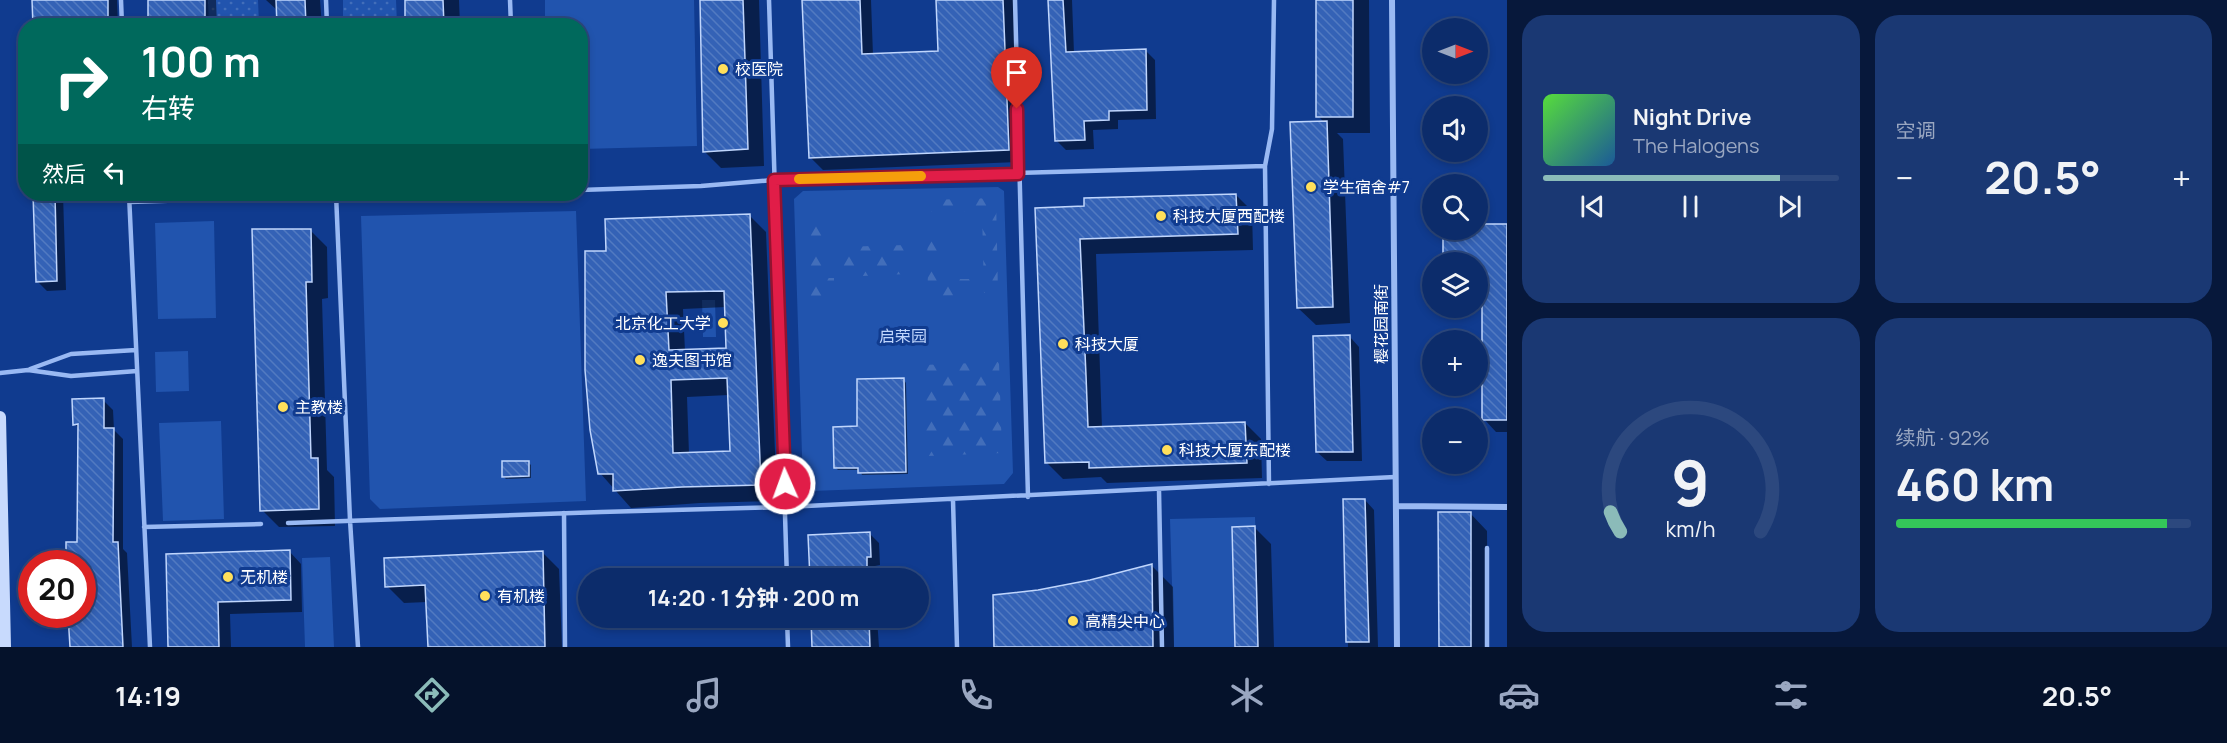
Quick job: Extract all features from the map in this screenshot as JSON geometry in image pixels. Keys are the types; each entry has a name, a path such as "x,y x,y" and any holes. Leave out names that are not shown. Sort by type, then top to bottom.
{"street":[{"name":"樱花园南街","path":"1392,0 1397,647"},
{"path":"0,417 5,647"},
{"path":"1396,506 1507,507"}],"lane":[{"path":"121,0 122,18"},
{"path":"326,0 327,18"},
{"path":"510,0 511,18"},
{"path":"769,0 787,568"},
{"path":"1015,0 1028,497"},
{"path":"1269,484 1265,166 1272,129 1274,0"},
{"path":"588,190 701,186 774,180 1265,166"},
{"path":"150,647 130,202 160,201"},
{"path":"336,201 350,520 358,647"},
{"path":"28,370 71,354 136,350"},
{"path":"0,373 28,370 71,376 137,372"},
{"path":"288,523 1028,497 1395,477"},
{"path":"1159,490 1162,647"},
{"path":"953,500 957,647"},
{"path":"564,513 565,647"},
{"path":"144,527 261,524"},
{"path":"1487,548 1487,647"},
{"path":"788,628 788,647"}],"green space":[{"path":"208,0 258,0 259,18 209,18"},
{"path":"343,0 396,0 397,18 343,18"},
{"path":"545,0 694,0 697,146 588,149 588,18 545,18"},
{"name":"启荣园","path":"998,187 1004,191 1013,473 1004,484 811,491 803,486 794,199 803,191"},
{"path":"996,198 998,293 984,293 982,211 926,212 926,200"},
{"path":"576,211 586,501 380,509 370,499 361,216"},
{"path":"214,221 216,318 158,319 155,223"},
{"path":"809,223 837,223 837,238 823,239 823,278 834,278 834,298 809,298"},
{"path":"927,224 938,224 939,279 974,279 974,295 928,296"},
{"path":"906,245 907,274 839,277 840,247"},
{"path":"702,300 715,300 716,337 703,337"},
{"path":"188,351 189,391 156,392 155,352"},
{"path":"999,362 1002,453 927,456 923,365"},
{"path":"221,421 224,519 163,521 159,423"},
{"path":"1255,517 1259,647 1174,647 1170,519"},
{"path":"330,557 334,647 305,647 302,558"}],"building":[{"path":"32,0 108,0 108,18 33,18"},
{"path":"148,0 205,0 205,18 148,18"},
{"path":"276,0 305,0 306,18 277,18"},
{"path":"405,0 443,0 444,18 405,18"},
{"name":"校医院","path":"700,0 743,0 748,149 703,152"},
{"path":"802,0 860,0 862,54 938,51 936,0 1003,0 1009,150 809,158"},
{"path":"1048,0 1063,0 1066,52 1146,49 1147,110 1109,111 1109,120 1084,121 1085,140 1055,141"},
{"path":"1316,0 1353,0 1353,117 1316,117"},
{"name":"学生宿舍#7","path":"1327,121 1333,307 1297,308 1290,122"},
{"path":"1236,194 1238,234 1080,239 1088,427 1245,422 1247,463 1089,468 1089,462 1045,463 1035,208 1084,206 1084,198"},
{"path":"33,201 55,201 57,281 36,282"},
{"name":"逸夫图书馆","path":"750,214 761,485 613,491 613,474 598,474 590,430 585,370 585,251 606,251 605,219","holes":["724,291 726,348 669,350 666,292","727,378 730,451 673,453 671,380"]},
{"path":"1488,224 1507,224 1507,420 1488,420 1488,408 1482,408 1482,396 1488,396 1488,330 1482,330 1482,318 1488,318 1488,252 1443,252 1443,240 1488,240"},
{"name":"主教楼","path":"252,229 311,229 312,282 306,282 311,458 318,458 319,509 260,511"},
{"path":"1350,335 1353,452 1316,452 1313,336"},
{"path":"904,378 906,472 858,473 858,468 834,468 833,427 857,426 857,379"},
{"path":"104,398 104,428 114,428 113,542 118,542 123,647 70,647 69,628 96,628 96,550 66,550 66,542 77,542 78,424 73,425 72,399"},
{"path":"502,461 529,461 529,476 502,477"},
{"path":"1343,499 1365,499 1369,642 1346,642"},
{"path":"1438,512 1471,512 1471,647 1439,647"},
{"path":"1255,526 1258,647 1235,647 1232,527"},
{"path":"870,532 871,557 867,557 867,568 810,568 808,535"},
{"name":"无机楼","path":"290,550 291,600 218,602 219,647 168,647 166,554"},
{"name":"有机楼","path":"543,551 545,647 428,647 425,585 385,587 384,558"},
{"name":"高精尖中心","path":"1152,564 1153,647 994,647 993,595 1038,590 1090,580"},
{"path":"811,628 869,628 870,647 812,647"}],"slow traffic":[{"path":"799,179 921,176"}],"place":[{"name":"校医院","path":"723,69"},
{"name":"学生宿舍#7","path":"1311,187"},
{"name":"科技大厦西配楼","path":"1161,216"},
{"name":"北京化工大学","path":"723,323"},
{"name":"科技大厦","path":"1063,344"},
{"name":"逸夫图书馆","path":"640,360"},
{"name":"主教楼","path":"283,407"},
{"name":"科技大厦东配楼","path":"1167,450"},
{"name":"无机楼","path":"228,577"},
{"name":"有机楼","path":"485,596"},
{"name":"高精尖中心","path":"1073,621"}],"route":[{"path":"785,484 774,180 1018,174 1017,109"}]}
